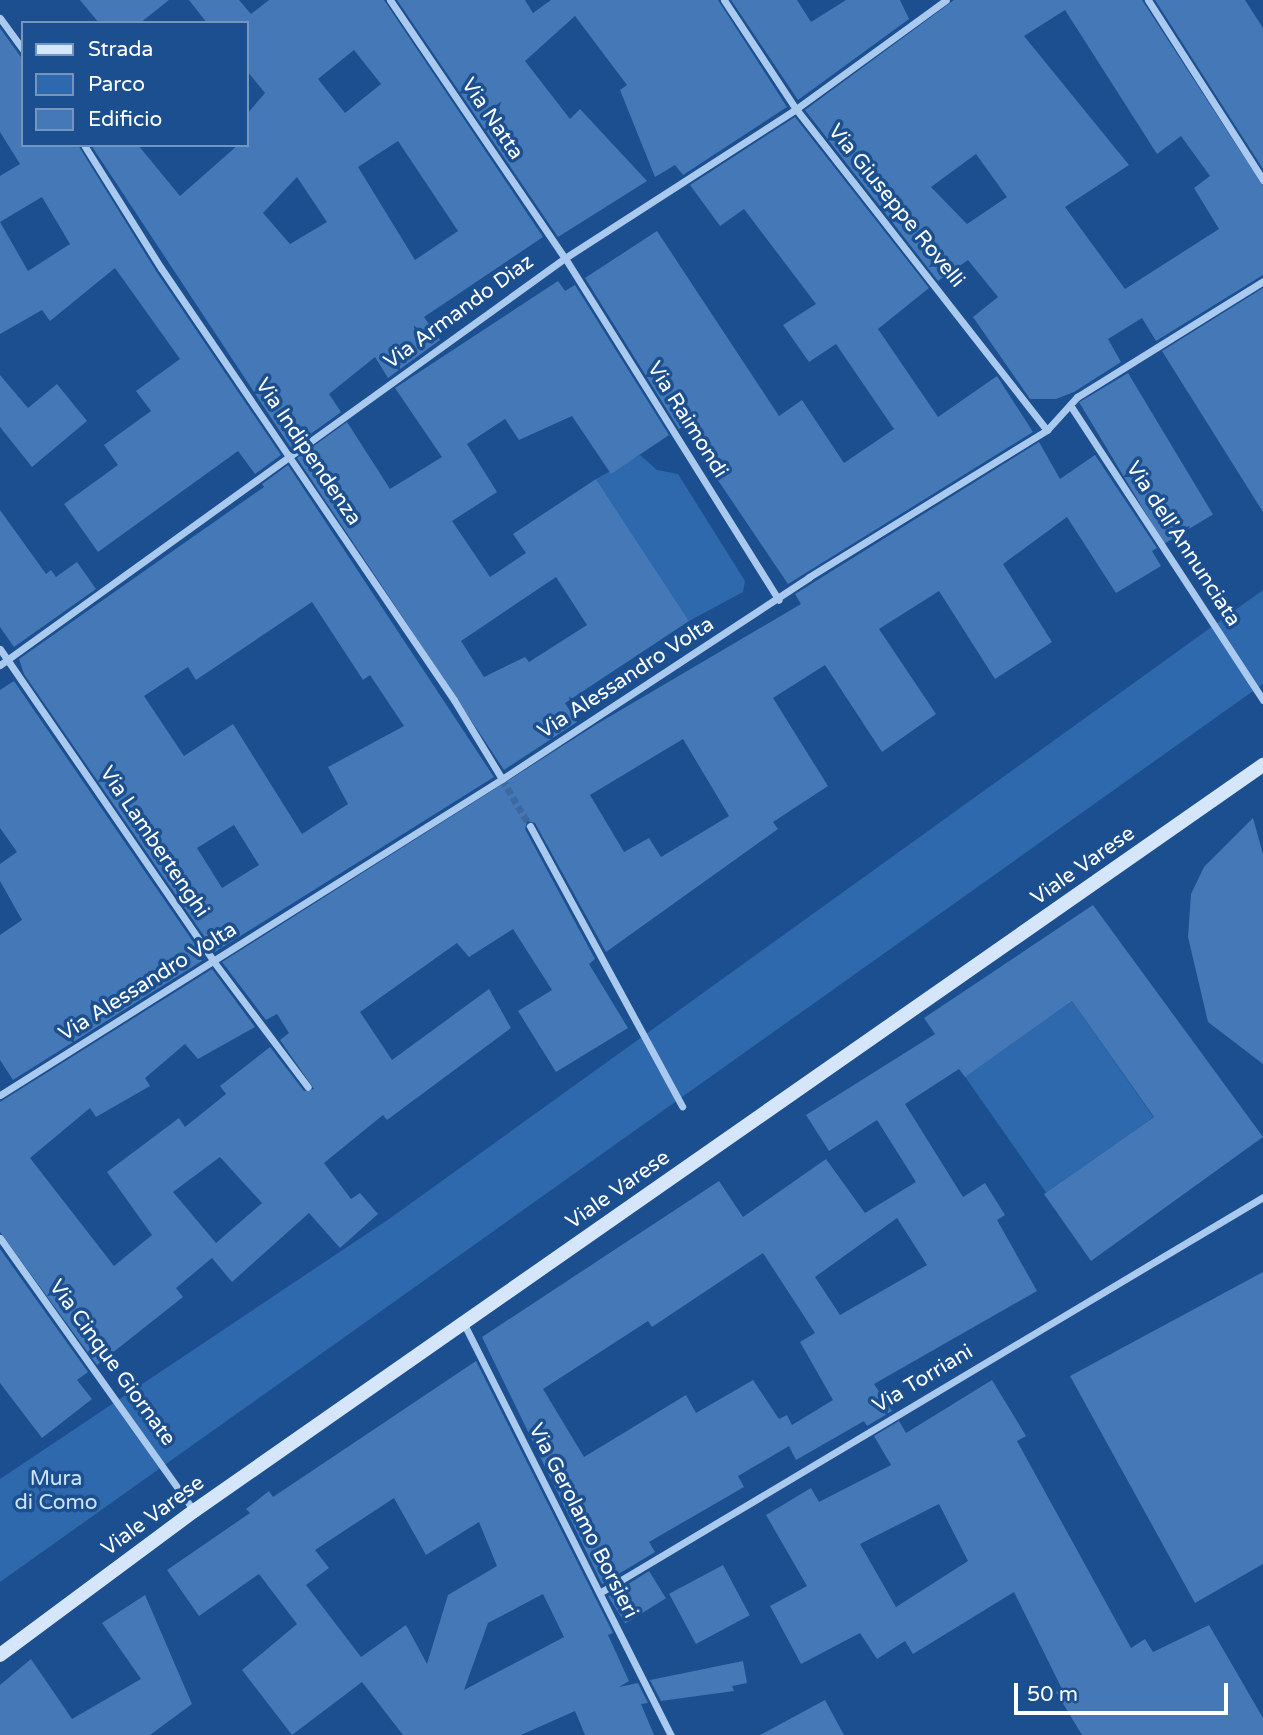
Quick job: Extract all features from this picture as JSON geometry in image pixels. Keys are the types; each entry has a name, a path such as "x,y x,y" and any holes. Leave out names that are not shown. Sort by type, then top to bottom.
{"street":[{"name":"Via Natta","path":"390,0 565,258"},
{"name":"Via Giuseppe Rovelli","path":"724,0 796,109 1047,430"},
{"name":"Via Armando Diaz","path":"0,666 565,258 796,109 946,0"},
{"path":"1148,0 1263,180"},
{"path":"0,18 21,47"},
{"name":"Via Indipendenza","path":"85,147 160,268 290,455 454,700 502,779"},
{"name":"Via Raimondi","path":"565,258 779,600"},
{"name":"Via Alessandro Volta","path":"0,1095 502,779 779,600 809,577 1047,430 1072,408 1077,397 1263,281"},
{"name":"Via dell'Annunciata","path":"1072,408 1263,700"},
{"name":"Via Lambertenghi","path":"0,649 214,962 308,1087"},
{"name":"Viale Varese","path":"0,1655 194,1511 1263,765"},
{"path":"530,826 682,1106"},
{"name":"Via Torriani","path":"601,1592 1263,1197"},
{"name":"Via Cinque Giornate","path":"0,1238 194,1511"},
{"name":"Via Gerolamo Borsieri","path":"463,1323 671,1735"}],"green space":[{"path":"640,455 657,470 678,474 745,581 743,592 689,621 596,479"},
{"name":"Mura di Como","path":"1263,590 1263,684 0,1582 0,1479 389,1219"},
{"path":"1072,1001 1153,1117 1046,1192 965,1076"}],"building":[{"path":"80,0 169,0 143,21 97,21"},
{"path":"189,0 239,0 251,14 269,0 384,0 543,237 424,317 440,340 388,378 375,357 329,394 341,412 291,448 92,147 140,147 180,196 236,147 248,147 248,113 265,93 248,72 248,21 205,21","holes":["354,50 381,84 345,113 318,79","398,141 458,231 415,260 358,167","297,177 327,222 290,244 263,213"]},
{"path":"397,0 525,0 533,13 551,0 718,0 787,107 683,175 675,165 655,177 620,90 627,85 575,16 525,61 570,119 580,109 647,181 558,237"},
{"path":"731,0 797,0 811,22 846,0 900,0 909,19 798,100"},
{"path":"954,0 1142,0 1263,186 1263,275 1156,341 1142,318 1108,339 1121,362 1074,392 1056,399 1030,399 973,317 998,297 968,260 938,281 805,110","holes":["1065,10 1157,154 1181,136 1210,176 1194,188 1219,229 1125,289 1065,207 1129,165 1024,36","976,154 1007,197 967,224 931,187"]},
{"path":"1155,0 1245,0 1263,28 1263,169"},
{"path":"0,28 21,57 21,147 79,147 156,271 281,455 255,474 238,451 98,552 64,504 118,465 104,445 151,411 136,391 180,359 115,268 50,321 42,310 0,334 0,222 0,176 20,164 0,132","holes":["42,197 70,244 28,271 0,222"]},
{"path":"795,117 929,288 878,329 938,417 997,376 1033,432 788,584 682,427 679,429 585,278 657,231 779,416 802,400 844,463 894,429 836,344 809,362 783,325 816,304 744,209 720,226 690,185"},
{"path":"558,281 565,291 575,285 669,435 611,474 572,416 519,440 505,419 467,444 497,492 452,521 490,577 526,553 513,534 596,479 689,621 565,703 577,722 504,770 297,458 347,422 390,489 442,457 395,388","holes":["556,577 587,625 529,662 525,657 484,677 461,641"]},
{"path":"1263,288 1263,512 1162,351"},
{"path":"1128,373 1213,514 1164,544 1079,402"},
{"path":"0,375 28,408 57,384 87,421 32,467 0,427"},
{"path":"1039,442 1060,479 1095,455 1157,548 1152,551 1161,566 1116,593 1067,517 1003,564 1052,642 995,679 939,591 879,629 936,714 882,752 825,665 773,698 828,786 773,822 778,829 606,952 535,823 527,821 525,829 595,959 589,964 628,1028 556,1072 518,1011 552,990 513,929 469,957 457,943 360,1012 392,1060 489,989 511,1028 387,1120 383,1115 324,1163 351,1199 360,1193 378,1214 340,1248 309,1213 232,1282 212,1258 176,1288 183,1297 97,1365 0,1232 0,1102 212,969 255,1027 198,1059 185,1044 145,1078 150,1086 96,1117 90,1108 30,1158 114,1266 152,1235 107,1172 179,1118 185,1127 226,1094 220,1086 270,1047 304,1091 314,1089 280,1040 289,1033 277,1014 266,1020 222,962 597,724 801,604 795,594","holes":["683,739 729,816 661,857 649,838 624,852 590,795","220,1157 262,1203 216,1243 173,1192"]},
{"path":"288,465 494,777 215,952 24,674 19,659 264,487 262,484","holes":["312,602 363,680 370,675 404,726 328,767 348,804 302,834 233,724 184,756 144,696 188,667 196,680","234,825 259,865 222,888 197,848"]},
{"path":"0,510 46,574 51,570 56,577 77,562 96,589 14,647 0,627"},
{"path":"14,681 205,959 13,1080 0,1060 0,935 22,920 0,881 0,864 17,852 0,828 0,690"},
{"path":"1253,818 1263,854 1263,1064 1208,1022 1188,937 1191,894 1204,867"},
{"path":"1093,905 1263,1137 1091,1261 1044,1194 1154,1117 1072,1001 965,1077 959,1069 905,1104 963,1197 985,1183 1005,1215 997,1220 1037,1291 874,1384 892,1411 867,1426 864,1421 796,1460 789,1446 738,1476 744,1487 649,1542 655,1552 602,1584 482,1337 719,1181 743,1217 826,1159 865,1213 916,1182 877,1120 829,1151 806,1115 935,1034 924,1018","holes":["897,1218 927,1265 840,1315 815,1277","763,1253 815,1333 800,1342 833,1400 792,1425 787,1415 779,1419 753,1380 696,1413 686,1395 584,1457 543,1389 648,1321 652,1327"]},
{"path":"0,1249 88,1372 77,1380 92,1399 42,1438 0,1383"},
{"path":"1263,1272 1263,1564 1195,1603 1070,1376"},
{"path":"476,1361 613,1633 608,1635 629,1681 619,1687 638,1683 648,1703 641,1704 654,1735 585,1735 575,1711 521,1735 403,1735 362,1682 292,1735 242,1670 297,1624 259,1574 199,1616 167,1570 250,1513 246,1509 269,1491 273,1497","holes":["394,1498 426,1555 479,1522 497,1566 448,1595 427,1664 406,1625 361,1657 306,1585 329,1568 315,1550","543,1594 564,1637 464,1690 488,1623"]},
{"path":"992,1380 1026,1436 1017,1441 1131,1648 1145,1639 1153,1652 1209,1625 1263,1718 1263,1735 1082,1735 1056,1692 1062,1689 1014,1592 913,1654 905,1641 877,1659 860,1633 801,1664 770,1606 807,1586 766,1515 811,1488 819,1502 891,1465 874,1436 899,1421 906,1433","holes":["939,1504 968,1561 896,1607 860,1544"]},
{"path":"723,1565 750,1615 696,1644 669,1594"},
{"path":"649,1571 666,1598 625,1624 608,1596"},
{"path":"145,1595 192,1704 150,1735 0,1735 0,1685 31,1659 72,1719 141,1679 102,1623"},
{"path":"743,1661 747,1683 732,1686 734,1691 661,1701 650,1680"},
{"path":"825,1700 844,1735 760,1735"}],"tunnel":[{"path":"502,779 530,826"}]}
